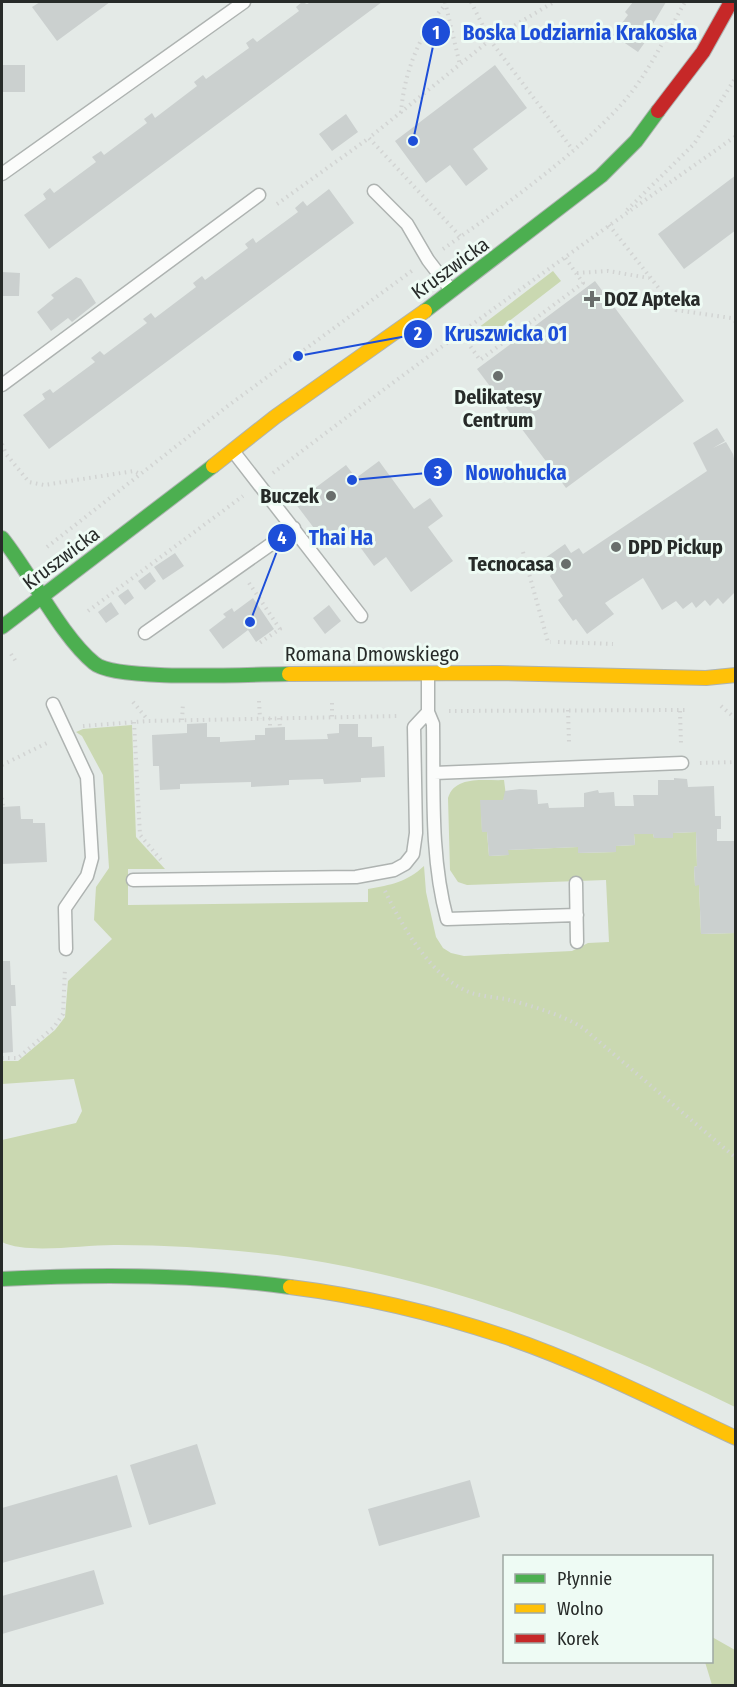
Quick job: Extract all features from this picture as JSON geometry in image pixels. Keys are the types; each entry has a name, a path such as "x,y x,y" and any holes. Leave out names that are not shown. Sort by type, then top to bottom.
{"street":[{"name":"Kruszwicka","path":"2,627 232,450 452,291 602,176 629,148 703,52 731,2"},
{"name":"Romana Dmowskiego","path":"2,538 45,595 64,628 94,664 102,668 142,674 428,674 706,678 735,675"},
{"path":"2,1279 109,1273 189,1275 305,1288 397,1306 450,1320 552,1354 639,1391 735,1438"}],"lane":[{"path":"2,174 244,2"},
{"path":"374,190 407,224 428,260 452,291"},
{"path":"2,386 259,195"},
{"path":"232,450 361,616"},
{"path":"145,633 294,528"},
{"path":"428,674 428,712 434,724 440,893 447,919 577,915"},
{"path":"53,704 87,777 92,858 87,876 65,908 66,949"},
{"path":"133,880 356,877 377,874 405,864 413,854 416,833 414,727 428,712"},
{"path":"434,773 682,763"},
{"path":"576,883 578,942"}],"path":[{"path":"471,2 490,40 573,150"},
{"path":"259,195 268,211 369,138 490,40 554,2"},
{"path":"369,138 460,236 573,150 620,106 645,72 685,2"},
{"path":"445,3 460,65"},
{"path":"400,113 402,94 412,57 433,18 445,3"},
{"path":"618,219 694,144 735,77"},
{"path":"414,366 564,256 735,136"},
{"path":"609,225 676,310 731,318 735,322"},
{"path":"460,333 480,360 584,283 564,256"},
{"path":"576,273 608,271 650,278"},
{"path":"47,547 229,405 401,279"},
{"path":"2,444 6,454 29,482 44,485 134,471 140,474"},
{"path":"523,552 548,642 606,642 621,645"},
{"path":"238,567 280,629 256,645"},
{"path":"259,696 260,718"},
{"path":"332,697 332,717"},
{"path":"182,720 183,698"},
{"path":"713,706 721,706 735,719"},
{"path":"727,711 735,708"},
{"path":"2,765 81,726 182,720 201,722 260,718 408,716 428,712 681,711 691,709"},
{"path":"568,710 569,742"},
{"path":"681,711 681,729"},
{"path":"344,717 344,725"},
{"path":"352,717 352,725"},
{"path":"270,718 270,727"},
{"path":"279,718 279,727"},
{"path":"134,722 140,835 177,880"},
{"path":"713,763 735,762"},
{"path":"2,798 3,807"},
{"path":"377,874 414,940 438,970 452,983 470,992 511,1001 569,1019 583,1028 735,1158"},
{"path":"2,1058 18,1058 54,1027 63,1014 66,949"}],"green space":[{"path":"553,271 561,281 486,339 478,328"},
{"path":"132,725 136,837 165,869 128,869 128,905 368,902 368,889 398,882 424,866 426,892 436,937 443,948 451,953 464,956 572,951 588,943 609,942 606,880 467,885 458,882 450,870 448,798 457,786 471,781 504,780 506,796 503,800 481,800 482,832 487,832 489,856 508,855 508,850 578,847 579,853 616,852 616,846 635,845 634,834 653,834 654,838 673,838 673,833 696,832 697,866 694,867 695,885 699,885 701,934 735,933 735,1407 568,1333 512,1312 397,1278 338,1265 237,1251 138,1245 27,1248 2,1242 2,1140 76,1123 82,1111 74,1079 2,1084 2,1061 18,1061 55,1030 65,1017 68,981 112,939 94,920 96,887 109,868 103,775 82,736 76,732 83,729"},
{"path":"713,1638 735,1650 735,1685 712,1685 705,1663 713,1663"}],"building":[{"path":"40,2 110,2 57,41 32,7"},
{"path":"302,2 307,4 311,2 382,2 49,249 24,215 46,199 43,194 50,188 54,193 96,162 92,157 101,151 104,155 147,123 144,119 152,113 155,118 197,86 194,82 203,75 206,79 249,48 246,43 253,38 257,42 299,11 296,7"},
{"path":"633,2 666,2 650,29 653,31 638,52 613,35 628,15 625,12"},
{"path":"2,65 25,65 25,92 2,92"},
{"path":"495,65 527,108 473,149 488,169 466,186 450,165 426,183 395,141"},
{"path":"346,114 358,132 332,151 319,134"},
{"path":"736,175 736,230 684,269 658,234"},
{"path":"329,189 354,223 49,449 23,415 45,399 42,394 50,389 53,393 95,362 91,358 100,351 104,355 147,323 143,319 151,313 155,318 196,287 193,283 202,276 205,280 248,248 245,244 253,238 256,243 298,212 295,208 303,201 307,206"},
{"path":"2,272 20,273 19,296 2,296"},
{"path":"76,277 81,279 96,303 72,322 68,318 51,331 37,312 54,298 51,295"},
{"path":"595,281 684,401 566,488 477,369"},
{"path":"717,428 725,441 713,448 726,442 733,454 736,467 736,591 723,604 718,598 710,606 705,600 696,608 692,602 683,609 676,601 662,610 643,578 605,603 614,614 587,634 576,619 573,621 558,600 563,596 550,576 554,572 545,558 565,544 571,553 579,548 583,554 707,471 693,443"},
{"path":"379,461 414,509 430,498 443,516 428,527 453,561 411,592 386,557 374,566 344,525 323,540 295,503 346,465 356,478"},
{"path":"175,553 184,566 163,580 154,567"},
{"path":"150,572 156,581 145,590 138,581"},
{"path":"128,589 134,598 125,605 118,596"},
{"path":"253,598 274,629 256,642 248,630 223,649 209,630 226,617 223,614 232,608 234,612"},
{"path":"111,602 119,614 106,623 98,612"},
{"path":"329,605 341,621 325,634 313,618"},
{"path":"207,723 207,737 220,737 220,742 255,740 255,735 265,735 265,728 285,727 285,740 328,739 327,734 339,733 339,724 358,724 358,737 372,737 372,747 384,746 385,777 361,778 361,782 324,784 323,779 289,780 289,785 251,787 251,782 180,784 180,789 160,790 159,766 153,766 152,735 187,733 187,724"},
{"path":"674,778 687,779 688,787 714,786 715,816 721,816 721,829 717,829 717,841 736,841 736,933 701,934 699,885 695,886 694,867 697,866 696,832 673,833 673,838 654,838 653,834 634,834 635,845 616,846 616,852 578,853 578,847 508,850 509,855 489,856 487,832 482,832 480,800 503,800 505,791 537,790 538,804 548,803 549,808 584,807 584,793 598,790 599,793 614,792 615,806 634,806 633,795 658,795 658,780 674,780"},
{"path":"20,806 21,819 33,819 33,823 45,823 47,862 2,864 2,807"},
{"path":"2,961 10,961 11,985 15,985 16,1006 11,1006 13,1052 2,1053"},
{"path":"197,1444 216,1504 149,1525 130,1465"},
{"path":"117,1475 132,1527 2,1563 2,1508"},
{"path":"470,1480 480,1517 379,1546 368,1509"},
{"path":"94,1570 104,1604 2,1634 2,1596"}],"traffic: fast":[{"path":"425,311 601,176 636,141 658,111"},
{"path":"2,627 213,466"},
{"path":"2,538 58,621 94,663 107,669 156,675 289,674"},
{"path":"2,1279 146,1276 290,1287"}],"traffic: slow":[{"path":"213,466 275,417 425,311"},
{"path":"289,674 498,673 706,678 736,675"},
{"path":"290,1287 398,1306 503,1336 592,1371 736,1438"}],"traffic: jam":[{"path":"658,111 703,52 731,2"}],"place":[{"name":"Boska Lodziarnia Krakoska","path":"413,141"},
{"name":"DOZ Apteka","path":"592,299"},
{"name":"Kruszwicka 01","path":"298,356"},
{"name":"Delikatesy Centrum","path":"498,376"},
{"name":"Nowohucka","path":"352,480"},
{"name":"Buczek","path":"331,496"},
{"name":"DPD Pickup","path":"616,547"},
{"name":"Tecnocasa","path":"566,564"},
{"name":"Thai Ha","path":"250,622"}]}
